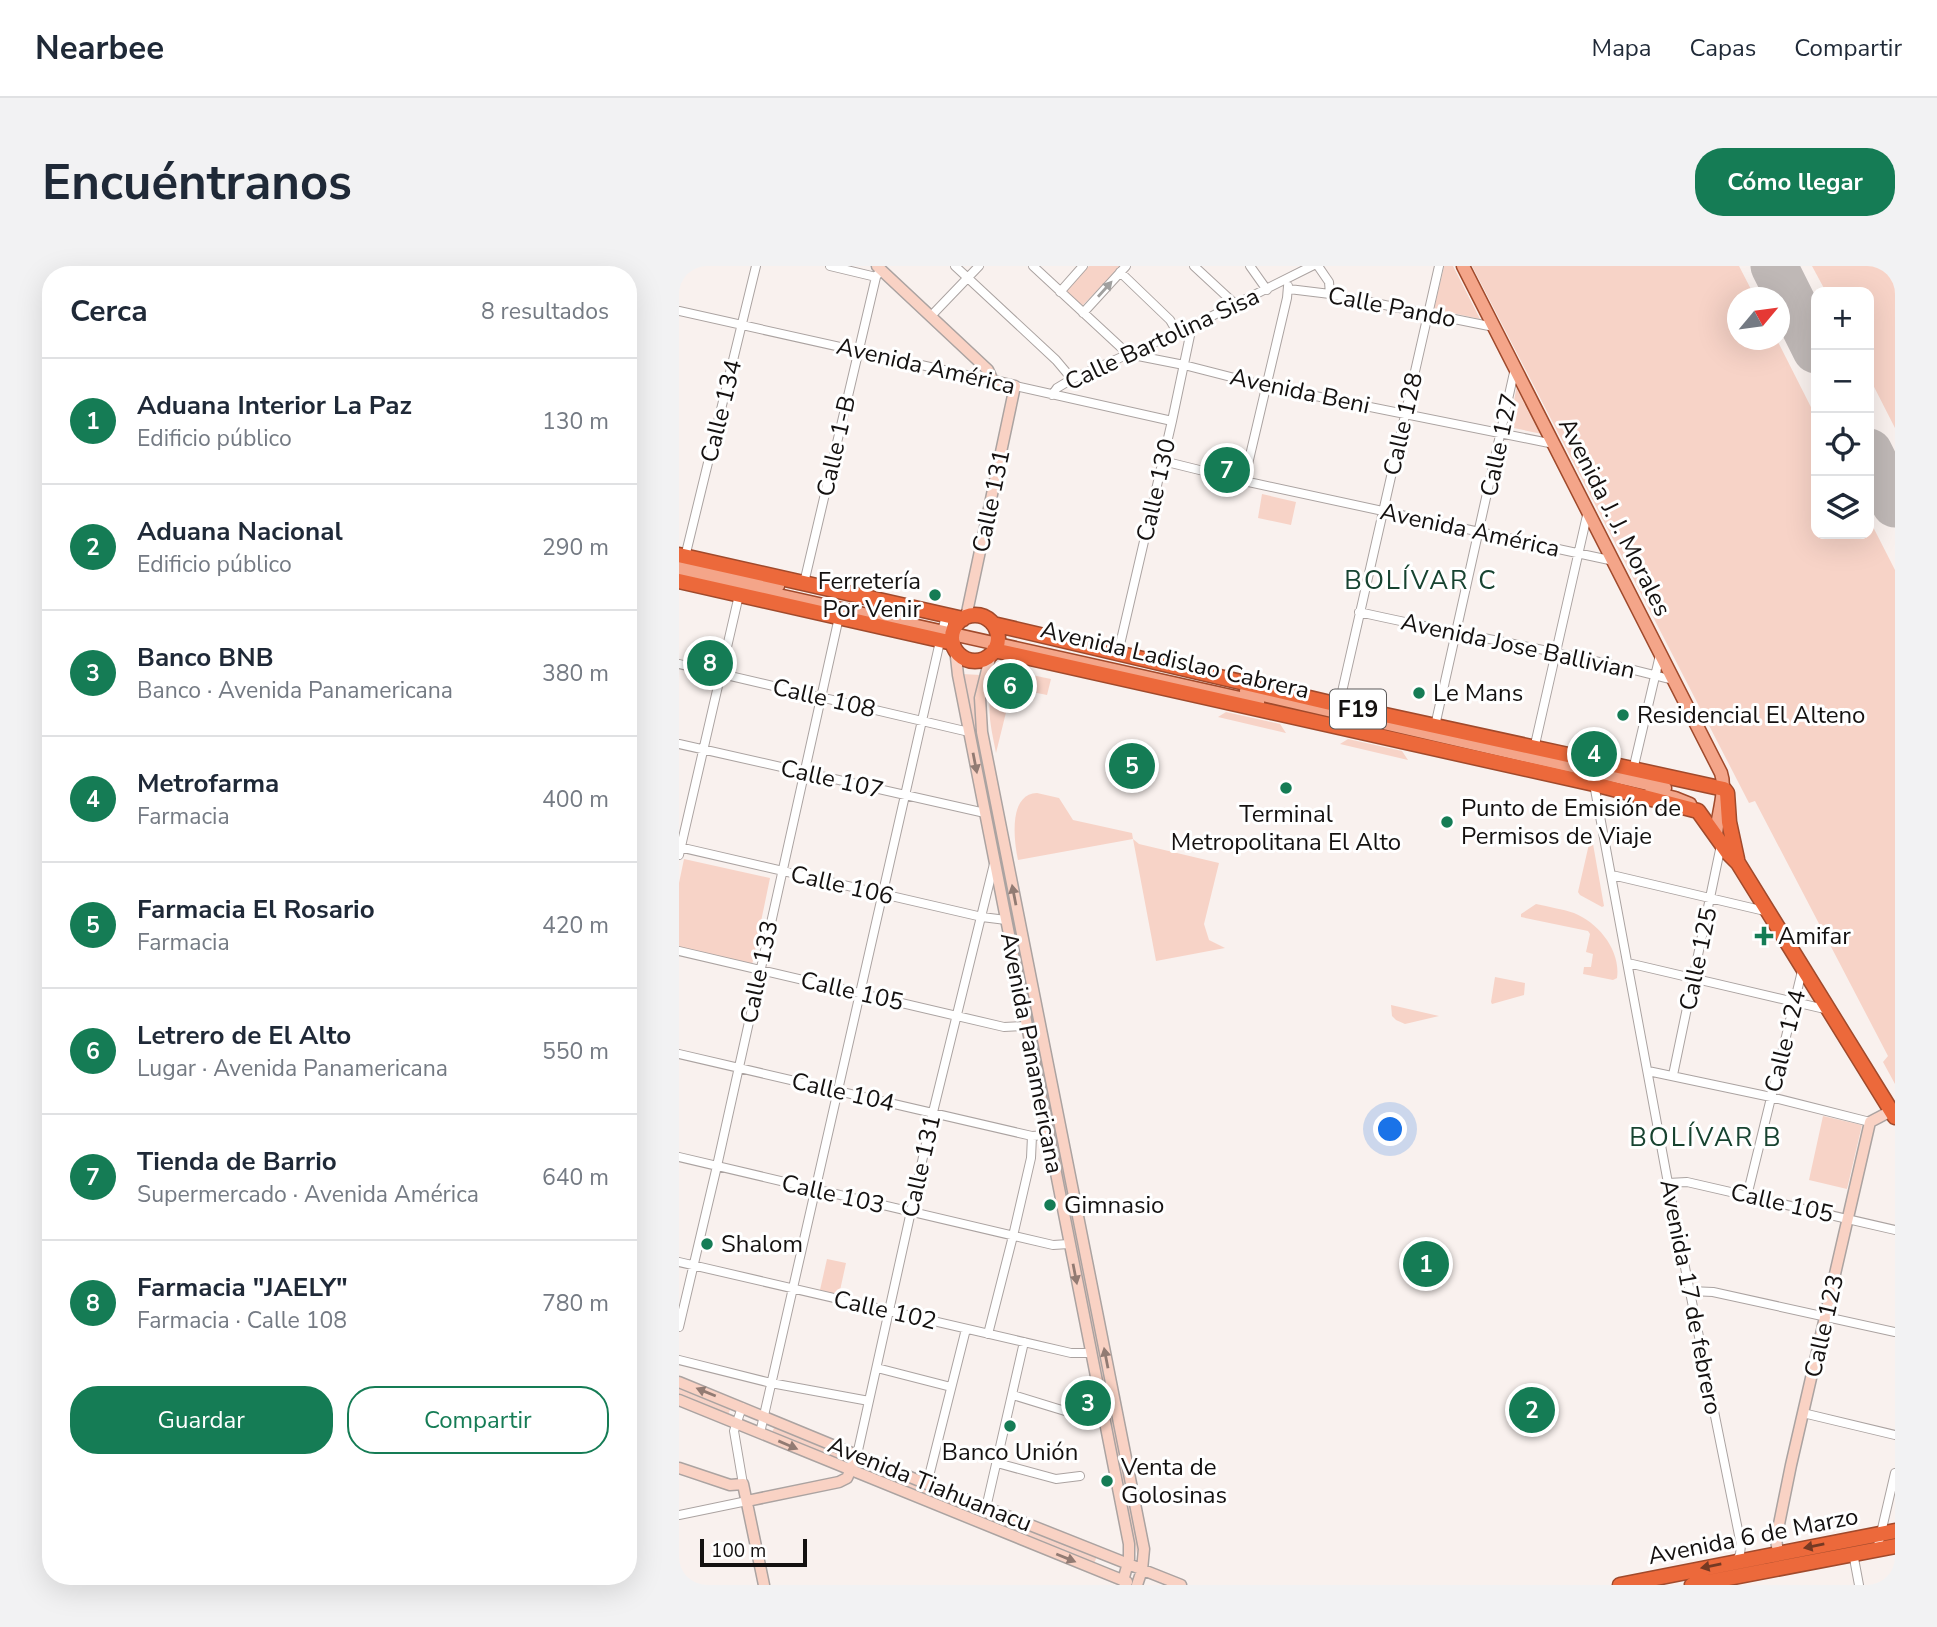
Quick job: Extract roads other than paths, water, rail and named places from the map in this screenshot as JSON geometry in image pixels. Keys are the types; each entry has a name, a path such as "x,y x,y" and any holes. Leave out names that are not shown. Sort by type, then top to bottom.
{"highway":[{"name":"Avenida Ladislao Cabrera","path":"681,559 804,583 952,630"},
{"name":"Avenida Ladislao Cabrera","path":"679,581 839,617 952,630"},
{"name":"F19","path":"978,615 995,641 983,659 973,661 964,658 952,630 978,615"},
{"name":"Avenida Ladislao Cabrera","path":"995,641 1118,653 1339,705 1724,789 1727,793 1729,822 1738,863"},
{"name":"Avenida Ladislao Cabrera","path":"995,641 1699,811 1738,863 1893,1114"},
{"path":"1540,750 1560,762 1581,758"},
{"name":"Avenida 6 de Marzo","path":"1692,1585 1851,1547 1888,1533"},
{"name":"Avenida 6 de Marzo","path":"1621,1585 1778,1553 1851,1547 1877,1550 1895,1546"}],"main road":[{"name":"Avenida J. J. Morales","path":"1463,266 1676,681 1721,773 1724,789"},
{"path":"878,271 988,370 993,381"},
{"name":"Avenida América","path":"993,381 1015,386"},
{"name":"Calle 131","path":"952,630 1015,386"},
{"name":"Avenida Ladislao Cabrera","path":"681,559 995,641 1675,794"},
{"name":"Avenida Ladislao Cabrera","path":"679,573 952,630"},
{"name":"Avenida Panamericana","path":"952,630 1025,1026 1129,1544 1131,1584"},
{"name":"Avenida Ladislao Cabrera","path":"995,641 1560,762 1675,794 1699,811"},
{"name":"Avenida Panamericana","path":"995,641 980,698 980,717 1144,1549 1142,1570 1131,1584"},
{"path":"1719,839 1720,802 1724,789"},
{"path":"989,832 1001,830"},
{"path":"1870,1122 1893,1114"},
{"name":"Calle 123","path":"1778,1553 1776,1539 1870,1122"},
{"name":"Avenida Tiahuanacu","path":"679,1382 1181,1585"},
{"name":"Avenida Tiahuanacu","path":"679,1400 1131,1584"},
{"name":"Calle 131","path":"850,1471 857,1455"},
{"path":"679,1468 730,1485 743,1484 764,1585"},
{"path":"747,1501 839,1482 847,1478 850,1471"}],"street":[{"name":"Calle 134","path":"681,559 756,266"},
{"path":"830,266 878,271"},
{"path":"955,266 1056,360 1072,379"},
{"path":"931,316 979,266"},
{"path":"1033,266 1128,354"},
{"path":"1060,292 1083,266"},
{"path":"1194,266 1235,304"},
{"path":"1250,266 1267,290"},
{"name":"Calle Bartolina Sisa","path":"1052,395 1057,388 1072,379 1267,290 1287,285 1312,266"},
{"path":"1318,266 1329,282 1330,294"},
{"name":"Calle 128","path":"1339,705 1439,266"},
{"path":"1083,313 1123,269 1170,320 1177,332"},
{"name":"Calle 1-B","path":"804,583 878,271"},
{"path":"1244,481 1287,285"},
{"name":"Calle Pando","path":"1287,285 1494,327"},
{"name":"Avenida América","path":"679,311 993,381"},
{"name":"Calle 130","path":"1118,653 1192,326"},
{"name":"Avenida Beni","path":"1128,354 1266,386 1554,444"},
{"name":"Calle 127","path":"1435,726 1515,368"},
{"name":"Avenida América","path":"1015,386 1172,421"},
{"name":"Avenida América","path":"1163,461 1615,561"},
{"path":"1540,750 1556,652 1588,511"},
{"path":"680,850 739,595"},
{"name":"Avenida Jose Ballivian","path":"1359,612 1456,634 1556,652 1676,681"},
{"name":"Calle 133","path":"679,1327 839,617"},
{"path":"760,1433 922,721 952,630"},
{"path":"1633,770 1661,652"},
{"name":"Calle 108","path":"679,664 969,732"},
{"name":"Calle 107","path":"679,744 985,813"},
{"name":"Avenida 17 de febrero","path":"1594,784 1668,1183 1741,1545 1736,1562"},
{"name":"Calle 125","path":"1673,1075 1710,898 1719,839"},
{"name":"Calle 106","path":"680,850 982,917 1006,920"},
{"name":"Calle 131","path":"857,1455 933,1112 995,861"},
{"path":"1612,875 1769,912"},
{"name":"Calle 105","path":"679,951 1005,1027 1025,1026"},
{"path":"1628,963 1829,1010"},
{"name":"Calle 124","path":"1747,1196 1803,967"},
{"name":"Calle 104","path":"679,1054 1032,1136 1047,1135"},
{"path":"1648,1071 1771,1097 1870,1122"},
{"path":"988,1334 1031,1158 1032,1136"},
{"name":"Calle 103","path":"679,1157 1053,1245 1069,1244"},
{"name":"Calle 105","path":"1668,1183 1687,1182 1895,1230"},
{"name":"Calle 102","path":"679,1262 1071,1353 1091,1353"},
{"path":"1690,1291 1713,1292 1895,1332"},
{"path":"927,1484 966,1329"},
{"path":"986,1508 1024,1342"},
{"path":"679,1360 771,1383 869,1401"},
{"path":"877,1368 951,1387"},
{"path":"1013,1395 1078,1415 1103,1416"},
{"path":"743,1407 736,1424 735,1439 743,1484"},
{"path":"1803,1413 1895,1435"},
{"path":"997,1463 1056,1479 1080,1476"},
{"path":"1877,1550 1888,1533 1895,1474"},
{"path":"679,1515 747,1501"},
{"path":"1851,1547 1859,1585"}],"place":[{"name":"Tienda de Barrio","path":"1227,470"},
{"name":"Ferretería Por Venir","path":"935,595"},
{"name":"Farmacia \"JAELY\"","path":"710,663"},
{"name":"Letrero de El Alto","path":"1010,686"},
{"name":"Le Mans","path":"1419,693"},
{"name":"Residencial El Alteno","path":"1623,715"},
{"name":"Metrofarma","path":"1594,754"},
{"name":"Farmacia El Rosario","path":"1132,766"},
{"name":"Terminal Metropolitana El Alto","path":"1286,788"},
{"name":"Punto de Emisión de Permisos de Viaje","path":"1447,822"},
{"name":"Amifar","path":"1764,936"},
{"name":"Gimnasio","path":"1050,1205"},
{"name":"Shalom","path":"707,1244"},
{"name":"Aduana Interior La Paz","path":"1426,1264"},
{"name":"Banco BNB","path":"1088,1403"},
{"name":"Aduana Nacional","path":"1532,1410"},
{"name":"Banco Unión","path":"1010,1426"},
{"name":"Venta de Golosinas","path":"1107,1481"}],"district":[{"name":"BOLÍVAR C","path":"1421,580"},
{"name":"BOLÍVAR B","path":"1706,1137"}]}
